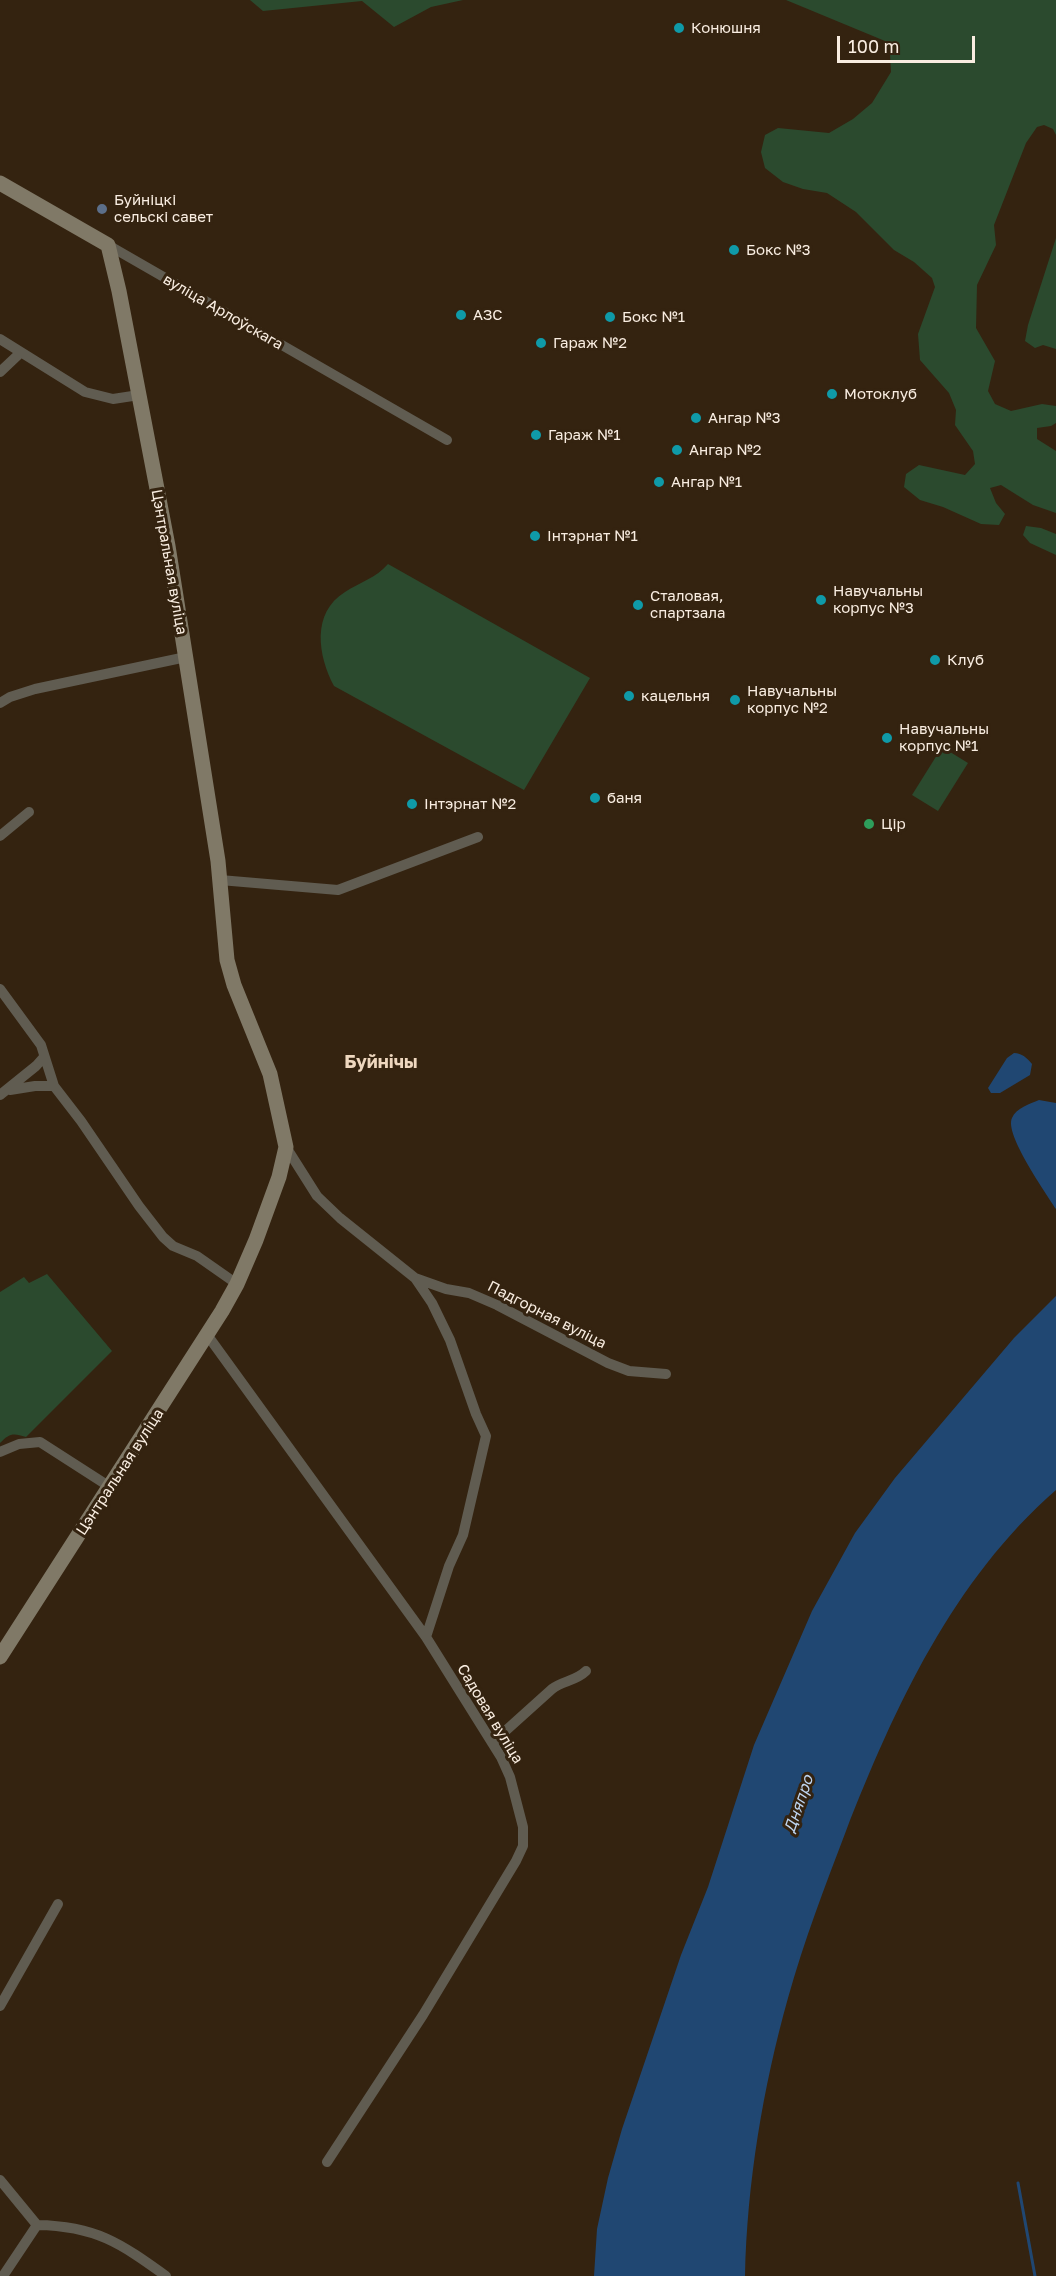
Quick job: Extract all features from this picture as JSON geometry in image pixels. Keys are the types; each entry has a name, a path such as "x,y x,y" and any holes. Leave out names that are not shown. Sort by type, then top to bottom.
{"street":[{"name":"вуліца Арлоўскага","path":"0,183 447,440"},
{"name":"Цэнтральная вуліца","path":"0,1657 208,1335 237,1284 271,1201 286,1146 270,1074 234,985 227,960 220,880 168,546 108,245"},
{"path":"0,339 85,392 113,399 139,395"},
{"path":"0,372 20,353"},
{"path":"0,703 10,697 35,689 186,657"},
{"path":"0,836 29,812"},
{"path":"220,880 338,890 478,837"},
{"path":"0,989 41,1045 54,1086 81,1121 139,1206 169,1243 196,1256 237,1284"},
{"path":"2,1094 44,1057"},
{"path":"2,1094 20,1087 54,1086"},
{"name":"Падгорная вуліца","path":"286,1146 317,1196 340,1218 415,1278 432,1303 455,1352 486,1436 486,1444 463,1535 449,1566 426,1637"},
{"name":"Падгорная вуліца","path":"415,1278 446,1289 469,1293 497,1305 608,1363 629,1371 666,1374"},
{"name":"Садовая вуліца","path":"208,1335 426,1637 507,1768 523,1827 524,1839 520,1853 423,2015 327,2162"},
{"path":"0,1452 19,1444 40,1442 110,1487"},
{"path":"492,1743 552,1689 581,1676 586,1671"},
{"path":"0,2006 58,1904"},
{"path":"0,2180 37,2225"},
{"path":"3,2276 37,2225"},
{"path":"37,2225 64,2226 93,2232 119,2244 166,2276"}],"green space":[{"path":"250,0 463,0 431,7 394,27 362,1 263,11"},
{"path":"786,0 1056,0 1056,135 1053,129 1044,125 1037,127 1026,143 994,225 996,245 977,285 976,328 995,361 988,391 995,404 1011,411 1042,404 1056,406 1056,423 1037,428 1037,439 1056,451 1056,513 1033,505 1001,485 990,488 996,503 1005,514 999,525 981,524 943,507 920,500 904,487 906,474 919,465 965,475 975,464 973,451 955,425 956,410 949,393 920,360 918,334 935,287 932,278 914,262 894,250 856,212 827,193 803,189 783,182 765,168 761,152 765,135 778,128 829,133 853,119 872,103 891,72 890,53 885,41"},
{"path":"1056,238 1056,349 1043,345 1035,348 1025,341 1028,325"},
{"path":"1026,526 1041,528 1056,534 1056,555 1030,543 1023,535"},
{"path":"388,564 590,678 524,790 334,686 321,649 322,623 327,611 345,592 373,576"},
{"path":"942,747 968,763 938,811 912,795"},
{"path":"47,1274 112,1351 26,1437 12,1435 0,1443 0,1292 24,1277 29,1283"}],"water":[{"path":"1014,1053 1024,1056 1032,1064 1030,1075 1000,1093 991,1093 988,1088 1007,1058"},
{"path":"1039,1100 1056,1103 1056,1209 1027,1164 1011,1126 1012,1118 1017,1112"},
{"name":"Дняпро","path":"1056,1296 1056,1490 1019,1525 957,1604 907,1692 846,1831 801,1956 771,2066 753,2171 745,2276 594,2276 597,2229 622,2129 681,1955 708,1887 754,1745 812,1611 855,1533 895,1478 1014,1338"}],"waterway":[{"path":"1018,2183 1035,2276"}],"place":[{"name":"Конюшня","path":"679,28"},
{"name":"Буйніцкі сельскі савет","path":"102,209"},
{"name":"Бокс №3","path":"734,250"},
{"name":"АЗС","path":"461,315"},
{"name":"Бокс №1","path":"610,317"},
{"name":"Гараж №2","path":"541,343"},
{"name":"Мотоклуб","path":"832,394"},
{"name":"Ангар №3","path":"696,418"},
{"name":"Гараж №1","path":"536,435"},
{"name":"Ангар №2","path":"677,450"},
{"name":"Ангар №1","path":"659,482"},
{"name":"Інтэрнат №1","path":"535,536"},
{"name":"Навучальны корпус №3","path":"821,600"},
{"name":"Сталовая, спартзала","path":"638,605"},
{"name":"Клуб","path":"935,660"},
{"name":"кацельня","path":"629,696"},
{"name":"Навучальны корпус №2","path":"735,700"},
{"name":"Навучальны корпус №1","path":"887,738"},
{"name":"баня","path":"595,798"},
{"name":"Інтэрнат №2","path":"412,804"},
{"name":"Цір","path":"869,824"}],"district":[{"name":"Буйнічы","path":"381,1062"}]}
